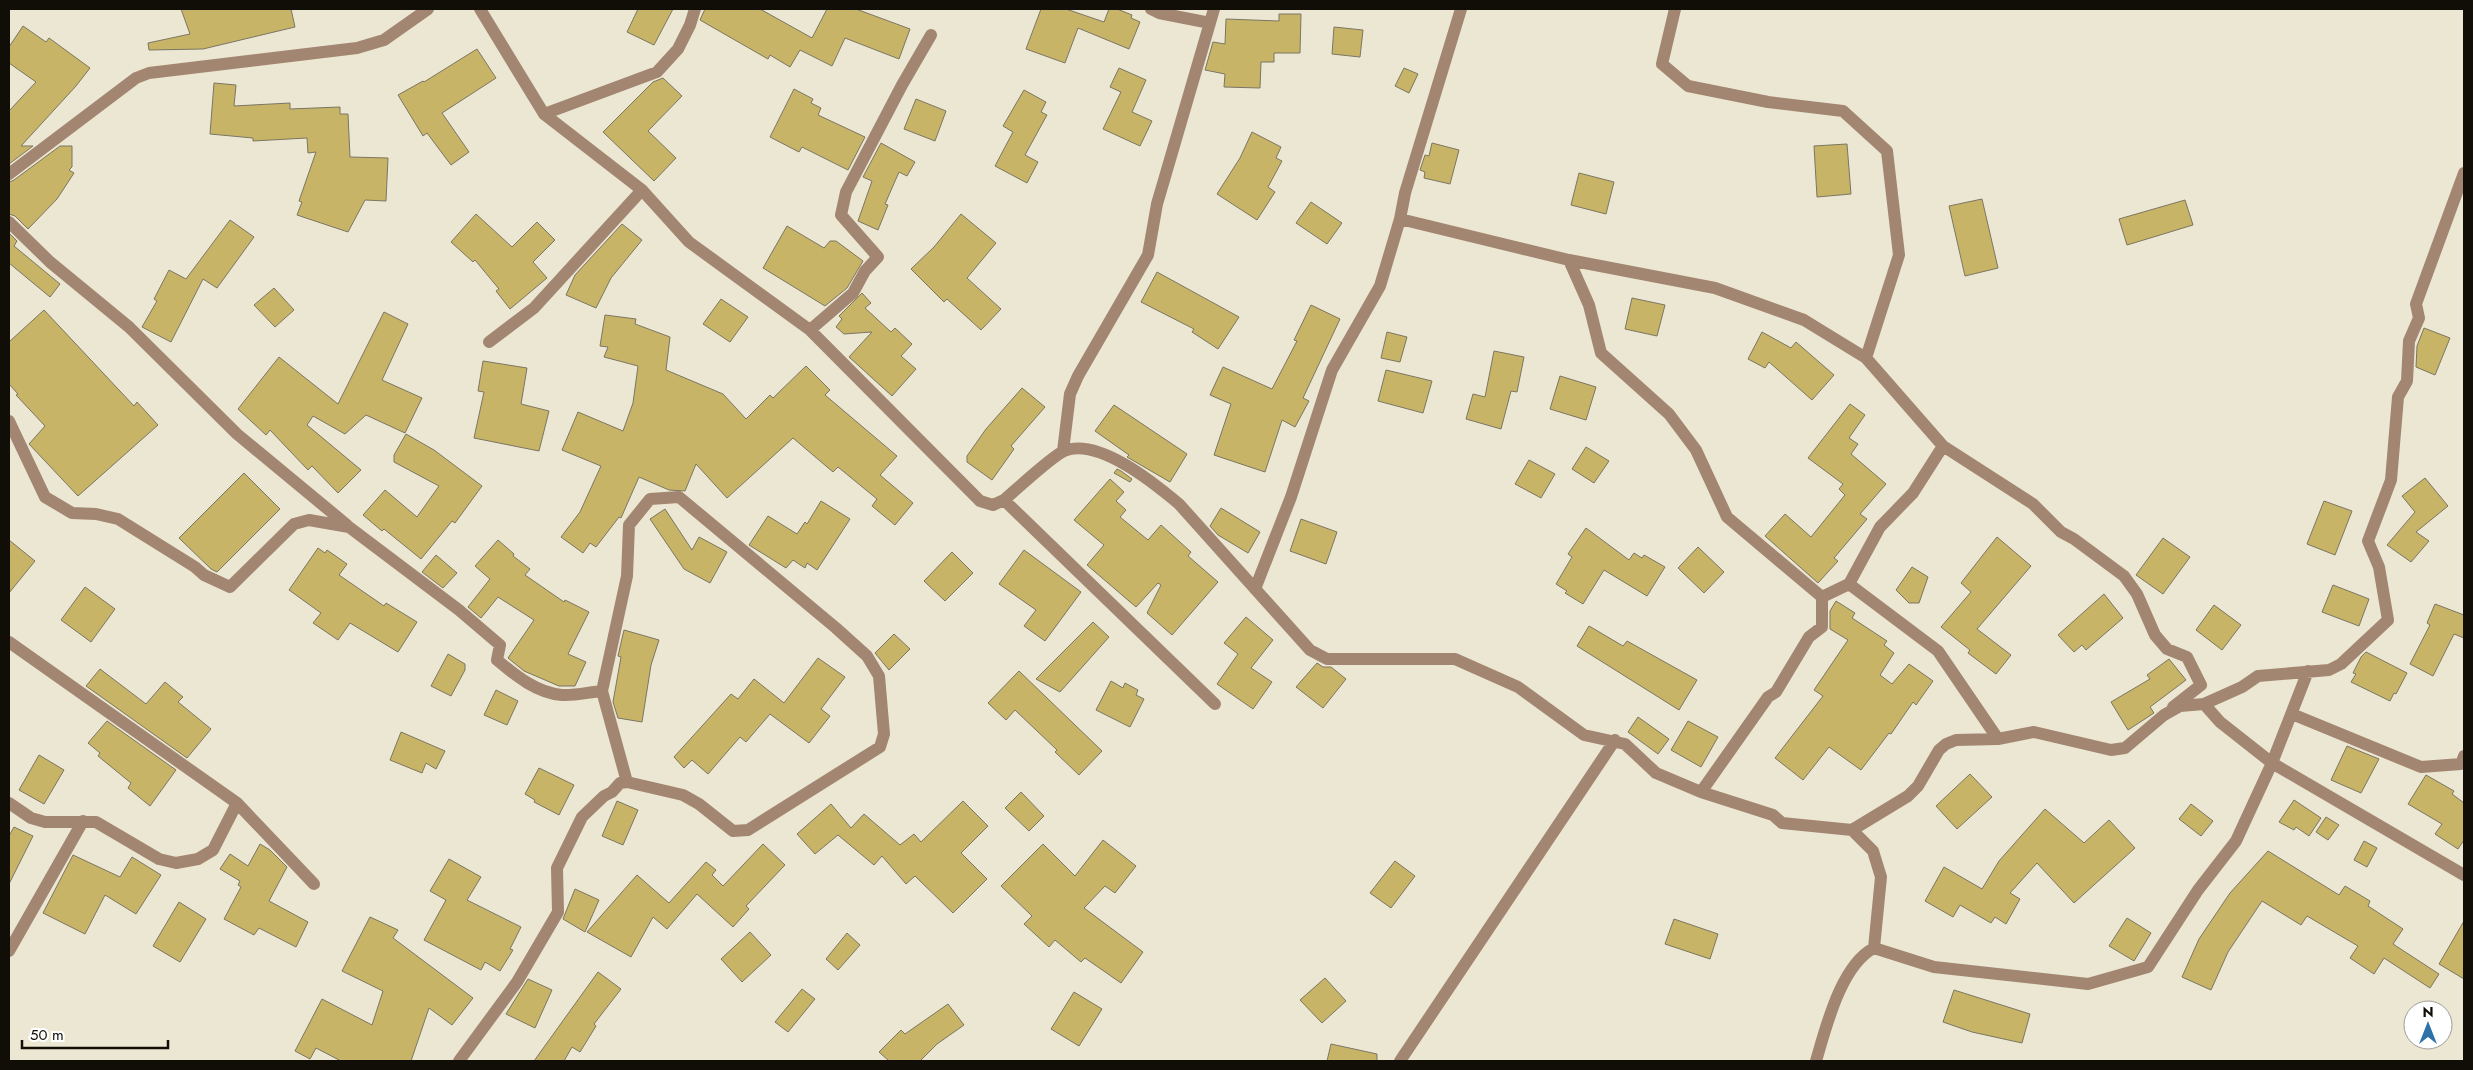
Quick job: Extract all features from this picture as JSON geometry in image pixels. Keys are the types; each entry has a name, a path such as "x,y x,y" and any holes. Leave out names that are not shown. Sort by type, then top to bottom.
{"street":[{"path":"9,174 136,78 149,74 357,48 384,40 428,9"},
{"path":"480,9 544,114 642,190 689,242 810,330 980,501 993,505 1004,500 1064,452 1082,448 1101,452 1160,488 1178,504 1310,650 1327,659 1455,658 1518,687 1584,735 1615,740 1625,744 1656,773 1702,792 1774,815 1782,823 1852,830 1908,796 1918,786 1939,750 1946,744 1956,740 1998,738 2034,732 2111,750 2125,748 2201,685 2187,657 2167,648 2155,635 2137,594 2124,576 2062,532 2033,504 1943,446 1866,358 1804,320 1715,288 1569,260 1400,219"},
{"path":"544,114 656,72 678,49 690,25 695,9"},
{"path":"1151,9 1159,13 1210,23"},
{"path":"1064,452 1072,388 1148,255 1157,204 1214,9"},
{"path":"1255,589 1291,497 1332,370 1380,286 1400,219 1405,194 1461,9"},
{"path":"1676,9 1662,64 1688,86 1768,102 1843,111 1887,150 1899,255 1866,358"},
{"path":"810,330 853,293 865,271 878,257 841,215 846,192 902,85 931,35"},
{"path":"2164,715 2180,706 2204,704 2242,687 2258,676 2329,670 2341,664 2388,620 2379,567 2368,541 2391,480 2398,397 2407,380 2409,340 2419,318 2416,304 2464,173"},
{"path":"489,342 534,308 642,190"},
{"path":"9,222 50,262 129,327 237,434 349,527 459,610 500,645 498,660 516,676 530,685 562,695 602,692"},
{"path":"1569,260 1589,305 1600,353 1669,414 1696,450 1727,517 1822,597 1822,627 1809,637 1776,692 1768,697 1702,792"},
{"path":"9,421 45,497 72,513 96,514 118,519 195,567 204,575 230,587 294,524 309,520 349,527"},
{"path":"1822,597 1849,584 1880,527 1913,493 1943,446"},
{"path":"459,1061 517,982 558,912 557,868 582,817 620,783 627,782 683,795 699,804 733,832 748,830 880,747 884,734 879,676 867,656 679,497 650,499 629,525 627,576 602,692 627,782"},
{"path":"1004,500 1215,704"},
{"path":"1849,584 1938,652 1998,738"},
{"path":"9,642 237,803 314,884"},
{"path":"1816,1061 1826,1026 1844,982 1862,955 1874,948 1934,967 2088,984 2148,967 2198,890 2236,841 2272,763 2308,672"},
{"path":"2204,704 2220,722 2272,763 2464,875"},
{"path":"2292,714 2421,767 2461,764 2464,756"},
{"path":"1400,1061 1615,740"},
{"path":"9,803 31,818 45,822 96,822 159,858 176,863 198,859 213,850 237,803"},
{"path":"9,951 84,821"},
{"path":"1852,830 1873,851 1882,877 1874,948"}],"building":[{"path":"181,9 291,9 295,27 203,49 149,50 148,43 190,34"},
{"path":"638,9 673,9 654,45 627,32"},
{"path":"705,9 760,9 812,38 827,9 856,9 910,29 899,59 845,38 832,66 800,50 790,67 770,55 768,59 700,20"},
{"path":"1041,9 1066,9 1104,22 1109,9 1117,9 1132,15 1131,18 1140,22 1129,49 1078,28 1065,63 1026,49"},
{"path":"1279,14 1301,14 1300,53 1274,53 1274,62 1261,62 1260,88 1224,87 1225,74 1205,70 1213,42 1225,44 1226,19 1279,21"},
{"path":"23,26 46,42 49,38 90,68 21,146 33,146 9,164 9,111 36,82 9,63 9,47"},
{"path":"1334,27 1363,30 1360,57 1332,54"},
{"path":"477,49 496,78 442,113 469,152 451,165 427,133 423,136 398,95 424,82"},
{"path":"1119,68 1146,80 1132,112 1152,121 1140,146 1103,129 1121,92 1110,87"},
{"path":"1404,68 1418,74 1409,93 1395,86"},
{"path":"663,78 682,96 648,131 676,158 654,181 603,132 653,82"},
{"path":"214,83 236,85 234,106 290,103 290,109 340,107 340,114 348,114 350,157 388,158 386,201 365,200 348,232 297,215 302,202 299,201 316,152 308,153 307,138 253,141 253,138 210,134"},
{"path":"794,89 813,99 811,103 821,108 818,115 865,137 848,170 802,147 799,152 770,137"},
{"path":"1024,90 1046,102 1041,112 1047,115 1025,155 1038,162 1027,183 995,166 1013,132 1003,126"},
{"path":"916,99 946,111 935,141 904,129"},
{"path":"1252,132 1281,147 1276,158 1282,161 1268,187 1275,192 1257,220 1217,194 1240,158"},
{"path":"881,143 915,162 907,176 899,172 885,204 888,205 878,230 858,221 872,181 863,177"},
{"path":"1432,143 1459,150 1450,184 1424,178 1425,172 1420,170 1425,155 1429,156"},
{"path":"1847,144 1851,194 1817,197 1814,146"},
{"path":"60,146 72,146 72,167 69,170 74,173 57,199 28,229 15,216 9,214 9,182"},
{"path":"1579,173 1614,182 1606,214 1571,205"},
{"path":"1982,199 1998,268 1965,276 1949,206"},
{"path":"2185,200 2193,225 2127,245 2119,219"},
{"path":"1311,202 1342,223 1327,244 1296,223"},
{"path":"476,214 512,247 537,222 555,240 533,262 547,278 510,309 496,291 499,289 475,260 473,262 451,242"},
{"path":"961,214 996,243 967,278 1001,309 981,330 947,299 944,302 911,269 934,247"},
{"path":"230,220 254,237 217,288 203,279 171,342 142,327 157,301 154,299 169,270 186,279"},
{"path":"622,224 642,240 611,278 596,308 566,295 575,275"},
{"path":"787,226 824,248 830,241 836,241 863,261 847,288 825,306 763,268"},
{"path":"9,233 17,241 14,246 60,284 50,297 9,263"},
{"path":"1157,272 1239,317 1218,349 1192,332 1194,329 1141,302"},
{"path":"274,288 294,310 275,327 254,305"},
{"path":"862,293 871,303 865,308 891,332 895,328 912,344 901,356 916,369 892,396 849,357 872,332 844,334 836,327 842,319 839,316"},
{"path":"1632,298 1665,305 1657,336 1625,329"},
{"path":"721,299 748,317 730,342 703,324"},
{"path":"1311,305 1340,319 1303,398 1309,401 1295,427 1282,420 1265,472 1214,455 1231,404 1210,395 1223,367 1272,389 1297,341 1294,340"},
{"path":"44,310 134,406 137,402 158,425 78,496 29,444 45,426 16,395 18,394 9,384 9,342"},
{"path":"384,312 408,324 382,380 422,398 405,433 366,415 345,434 313,416 307,425 361,470 338,493 312,466 308,470 270,430 266,435 238,409 279,357 338,404"},
{"path":"605,315 636,319 635,324 670,337 666,370 723,394 746,419 770,395 773,398 806,366 830,390 825,395 897,456 880,475 913,503 895,525 872,506 877,499 838,467 833,472 793,438 727,498 696,464 685,491 669,490 639,477 621,518 619,517 596,547 590,543 583,553 561,537 580,512 601,466 562,450 578,412 623,431 633,403 638,366 604,357 608,347 600,346"},
{"path":"2424,328 2450,338 2435,375 2416,367 2417,346"},
{"path":"1387,332 1407,337 1400,362 1381,358"},
{"path":"1762,332 1791,348 1796,342 1834,375 1812,400 1769,362 1765,368 1748,359"},
{"path":"1494,351 1524,357 1517,392 1511,391 1501,429 1466,419 1473,394 1485,397"},
{"path":"483,361 527,368 521,404 549,411 539,451 474,438 484,392 478,391"},
{"path":"1386,370 1432,381 1423,413 1378,401"},
{"path":"1560,376 1596,387 1586,420 1550,409"},
{"path":"1022,388 1045,407 1011,446 1014,449 992,480 967,462 967,456 986,429"},
{"path":"1850,404 1865,415 1849,438 1858,444 1851,454 1886,484 1860,514 1867,519 1834,558 1838,561 1818,583 1765,536 1785,514 1811,537 1845,495 1839,489 1843,484 1808,458"},
{"path":"1114,405 1187,454 1170,482 1127,457 1129,455 1095,431"},
{"path":"406,434 434,450 482,486 455,523 452,521 421,559 384,529 382,531 363,515 385,490 417,517 439,486 394,462 394,455"},
{"path":"1586,447 1609,461 1594,483 1572,469"},
{"path":"1529,460 1555,474 1541,498 1515,484"},
{"path":"1117,469 1132,479 1130,482 1114,473"},
{"path":"244,473 280,509 217,572 211,569 179,538"},
{"path":"2425,478 2448,506 2416,532 2429,541 2411,562 2387,545 2415,512 2402,496"},
{"path":"1110,479 1124,492 1116,501 1126,510 1120,517 1148,540 1161,525 1191,552 1188,556 1218,582 1172,635 1147,613 1161,585 1158,583 1136,607 1087,565 1104,545 1074,520"},
{"path":"821,501 850,519 817,570 807,563 805,568 793,560 786,568 749,545 768,516 797,534 805,522 807,524"},
{"path":"2324,501 2352,511 2335,555 2307,544"},
{"path":"1221,508 1260,532 1248,553 1218,535 1210,526"},
{"path":"665,509 692,550 699,537 727,552 710,583 684,569 650,519"},
{"path":"1301,519 1337,532 1326,564 1290,551"},
{"path":"1586,528 1629,560 1634,553 1642,558 1644,555 1665,567 1647,596 1604,570 1583,604 1565,593 1567,591 1556,584 1572,557 1568,554"},
{"path":"1997,537 2031,566 1977,629 2011,655 1996,674 1968,653 1970,650 1941,627 1971,592 1961,583"},
{"path":"2163,538 2190,557 2163,594 2136,575"},
{"path":"9,540 35,561 9,593"},
{"path":"498,540 514,554 513,556 530,569 525,575 564,602 565,600 589,612 568,654 586,662 575,686 559,686 524,671 508,658 534,620 498,597 481,618 468,607 490,579 475,566"},
{"path":"1698,547 1724,572 1704,593 1678,568"},
{"path":"318,548 325,553 327,550 347,564 339,575 384,606 386,603 417,622 398,652 350,623 338,640 313,623 321,613 289,590"},
{"path":"1024,550 1081,592 1045,641 1024,626 1036,610 999,584"},
{"path":"952,552 973,573 945,601 924,581"},
{"path":"436,555 457,573 443,588 422,572"},
{"path":"1912,567 1928,577 1919,603 1909,603 1896,590"},
{"path":"2333,585 2369,599 2359,626 2322,612"},
{"path":"85,587 115,609 91,642 61,620"},
{"path":"2104,594 2123,618 2086,650 2082,645 2074,652 2058,635"},
{"path":"1836,601 1855,613 1852,618 1887,641 1884,645 1894,653 1880,675 1892,684 1909,664 1933,681 1916,705 1913,702 1891,734 1889,733 1861,770 1829,747 1803,780 1775,758 1823,696 1814,690 1848,640 1830,629 1830,611"},
{"path":"2435,604 2464,615 2464,638 2454,634 2433,676 2410,664 2430,625 2427,623"},
{"path":"2214,605 2241,625 2222,650 2196,630"},
{"path":"1246,617 1273,640 1251,668 1272,682 1253,709 1217,684 1238,654 1224,643"},
{"path":"1093,622 1109,637 1060,692 1036,679"},
{"path":"1589,626 1623,646 1627,641 1697,680 1679,710 1577,646"},
{"path":"624,630 659,640 651,665 642,722 618,718 613,702 621,657 618,656"},
{"path":"894,634 910,649 889,670 875,653"},
{"path":"2366,652 2407,673 2390,701 2351,682 2356,674 2353,673 2361,657"},
{"path":"448,654 465,664 465,670 451,696 431,686"},
{"path":"818,658 845,677 821,709 830,716 809,743 770,714 746,742 740,737 708,774 692,760 684,768 674,757 731,694 738,699 754,679 784,703"},
{"path":"2169,659 2186,680 2150,707 2154,713 2128,730 2111,702 2150,679 2147,675"},
{"path":"1317,663 1323,667 1331,667 1346,679 1323,708 1296,687"},
{"path":"100,669 146,704 165,682 183,697 178,702 211,729 187,758 86,686"},
{"path":"1019,671 1102,751 1079,775 1055,752 1057,750 1015,710 1006,720 988,703"},
{"path":"1111,681 1123,688 1125,683 1138,690 1136,695 1144,699 1130,727 1096,710"},
{"path":"496,690 518,701 507,725 484,715"},
{"path":"1638,717 1669,739 1658,754 1628,732"},
{"path":"107,721 176,770 150,806 128,788 131,783 98,756 100,753 88,743"},
{"path":"1688,721 1718,737 1701,767 1671,750"},
{"path":"401,732 445,751 436,769 426,763 422,773 390,760"},
{"path":"2347,746 2379,759 2361,793 2331,780"},
{"path":"39,755 64,770 44,804 19,790"},
{"path":"539,768 574,785 559,815 534,802 535,800 525,794"},
{"path":"1970,774 1992,797 1957,829 1936,806"},
{"path":"2426,775 2454,791 2452,794 2464,803 2464,840 2458,849 2435,834 2442,824 2408,804"},
{"path":"1021,792 1044,816 1029,831 1005,808"},
{"path":"2294,800 2321,818 2309,836 2296,827 2294,830 2279,822"},
{"path":"617,801 638,810 623,845 602,836"},
{"path":"963,801 988,826 961,853 987,879 953,913 915,876 906,884 882,856 874,865 838,835 815,854 797,834 831,804 851,828 864,814 900,845 914,834 921,842"},
{"path":"2191,804 2213,821 2201,836 2179,819"},
{"path":"2045,809 2084,843 2109,820 2135,848 2074,903 2037,863 2010,893 2020,899 2006,924 1995,917 1991,923 1960,905 1953,917 1925,901 1944,867 1982,889 1999,861"},
{"path":"2326,817 2339,825 2328,840 2316,832"},
{"path":"14,827 33,836 9,884 9,836"},
{"path":"1103,840 1136,866 1115,893 1105,886 1084,908 1143,952 1121,983 1085,958 1081,962 1055,940 1049,947 1024,924 1032,916 1001,886 1043,844 1075,876"},
{"path":"2364,841 2377,848 2367,867 2354,860"},
{"path":"260,844 270,850 287,867 269,901 308,922 296,947 259,928 254,935 224,919 241,887 238,885 240,881 220,869 230,854 248,866"},
{"path":"763,844 785,865 746,906 749,909 733,927 697,894 667,929 653,917 631,957 587,932 637,875 669,903 706,862 716,870 712,875 723,886"},
{"path":"2268,851 2339,895 2345,886 2370,901 2368,906 2403,929 2393,944 2439,974 2430,988 2384,958 2374,974 2350,958 2358,946 2307,916 2301,925 2262,901 2228,952 2211,990 2182,977 2199,939 2230,893"},
{"path":"73,855 120,877 132,857 161,875 136,914 105,895 85,934 43,913"},
{"path":"449,859 481,877 467,900 521,927 510,949 513,950 500,971 485,962 481,970 424,940 446,900 430,891"},
{"path":"1395,861 1415,876 1391,908 1370,893"},
{"path":"575,889 599,900 585,932 563,919"},
{"path":"179,902 206,919 180,962 153,946"},
{"path":"370,917 398,930 393,938 473,998 452,1025 429,1008 411,1061 341,1061 316,1048 310,1059 295,1051 322,999 372,1025 383,991 342,971"},
{"path":"2127,918 2151,933 2134,961 2109,946"},
{"path":"1674,919 1718,934 1710,959 1665,944"},
{"path":"2464,921 2464,979 2439,964"},
{"path":"750,932 771,955 742,982 721,959"},
{"path":"847,933 860,945 838,970 826,959"},
{"path":"598,972 621,989 594,1024 596,1026 580,1052 572,1047 564,1061 534,1061"},
{"path":"1325,978 1346,1001 1322,1023 1300,1000"},
{"path":"528,979 552,990 535,1028 506,1014"},
{"path":"802,989 815,999 788,1032 775,1022"},
{"path":"1954,990 2030,1014 2022,1043 1972,1032 1943,1022"},
{"path":"1074,992 1102,1009 1079,1046 1051,1029"},
{"path":"948,1004 964,1025 937,1044 920,1061 889,1061 879,1052 901,1030 905,1034"},
{"path":"1331,1044 1377,1054 1377,1061 1327,1061"}]}
